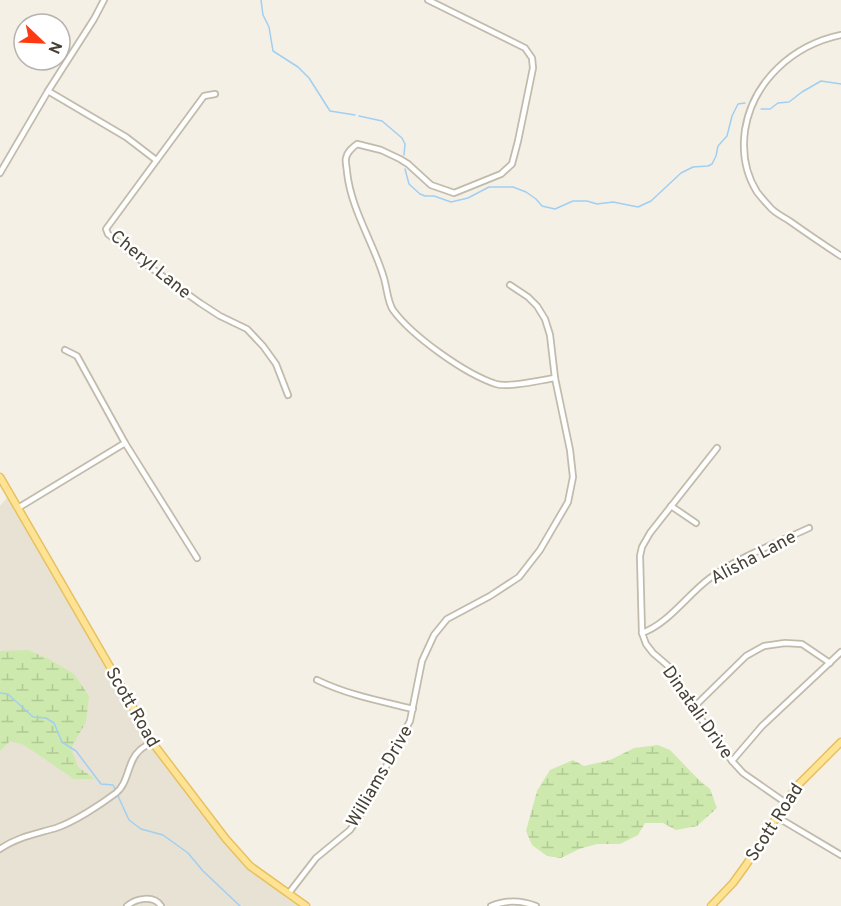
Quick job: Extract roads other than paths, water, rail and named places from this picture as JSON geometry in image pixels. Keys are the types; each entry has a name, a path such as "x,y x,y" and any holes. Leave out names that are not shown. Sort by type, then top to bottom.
{"main road":[{"name":"Scott Road","path":"0,477 152,742 226,839 250,866 306,906"},
{"name":"Scott Road","path":"711,906 739,875 803,778 841,742"}],"street":[{"path":"0,173 104,0"},
{"path":"428,0 525,48 532,58 533,68 512,164 501,174 454,193 431,185 400,159 381,150 357,144 346,158 348,179 356,212 383,275 392,308 406,324 437,351 498,385 555,378"},
{"path":"841,35 799,51 769,77 756,97 750,112 744,136 744,148 750,181 770,208 841,256"},
{"path":"48,91 126,137 156,159"},
{"name":"Cheryl Lane","path":"215,94 204,96 106,229 108,234 136,257 200,303 247,329 264,346 276,364 288,395"},
{"name":"Williams Drive","path":"289,893 316,858 350,830 360,816 411,721 422,661 434,635 447,619 490,597 519,577 540,550 568,502 573,477 570,450 555,378 550,335 545,319 537,306 510,285"},
{"path":"65,350 77,356 125,443 197,558"},
{"path":"18,508 125,443"},
{"path":"642,633 640,556 642,547 650,533 717,448"},
{"path":"671,506 696,523"},
{"name":"Alisha Lane","path":"642,633 658,626 693,592 729,566 809,528"},
{"name":"Dinatali Drive","path":"642,633 653,653 676,675 681,690 732,761 743,773 786,803"},
{"path":"693,708 746,656 764,646 785,643 802,644 830,663"},
{"path":"732,761 762,726 841,652"},
{"path":"317,680 359,696 413,709"},
{"path":"0,849 9,842 73,820 116,793 124,784 140,750 152,742"},
{"path":"777,817 841,855"},
{"path":"127,906 132,901 151,898 157,900 161,906"},
{"path":"491,906 515,900 536,906"}],"waterway":[{"path":"261,0 273,51 298,67 309,78 330,111 355,115"},
{"path":"761,109 770,109 778,103 789,102 821,81 841,84"},
{"path":"405,169 409,184 420,194 451,202 468,198 489,187 513,187 526,192 542,206 555,209 573,201 597,204 613,202 638,207 651,201 681,173 693,167 712,164 718,146 727,136 738,104 745,103"},
{"path":"359,116 382,121 402,138 405,144 404,155"},
{"path":"0,693 8,694 33,717 46,718 54,723 62,742 76,751 101,784 113,785 116,791"},
{"path":"118,796 129,820 141,829 163,835 188,853 203,871 240,906"}]}
